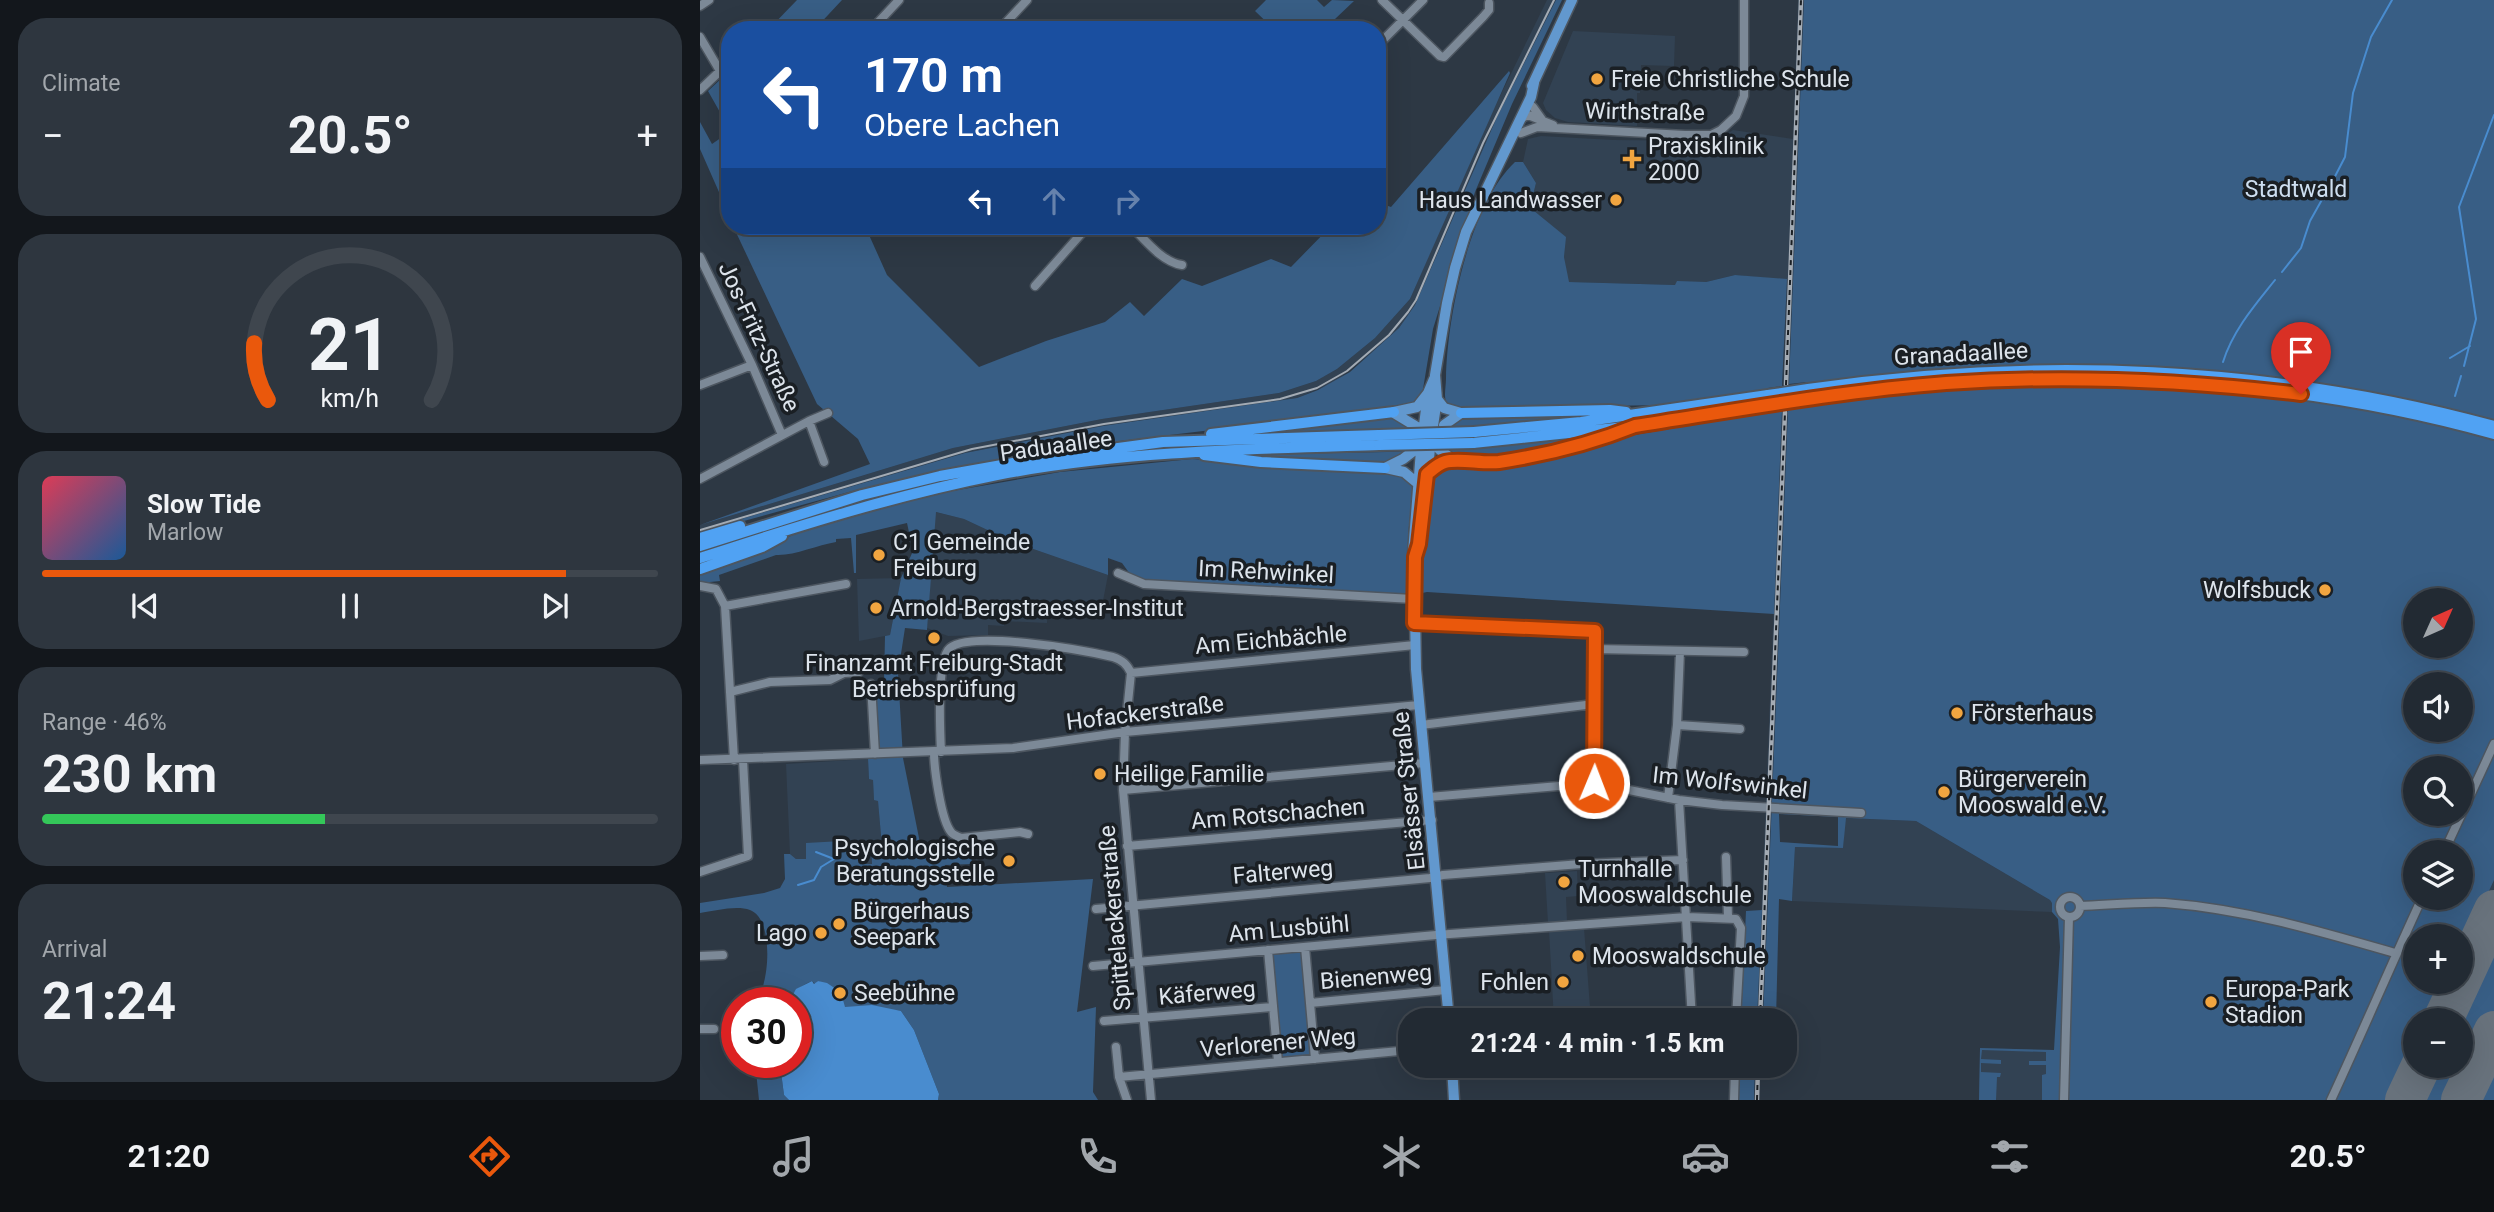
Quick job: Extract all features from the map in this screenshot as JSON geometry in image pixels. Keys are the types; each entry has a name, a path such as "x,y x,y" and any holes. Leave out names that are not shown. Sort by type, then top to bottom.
{"highway":[{"name":"Granadaallee","path":"1427,440 1637,420 1895,378 1993,371 2138,372 2302,386 2396,403 2494,426"},
{"name":"Granadaallee","path":"1808,394 1979,381 2151,381 2212,384 2312,396 2395,411 2494,434"},
{"path":"1461,413 1610,410 1637,420"},
{"path":"1163,442 1197,435 1394,412"},
{"path":"1454,461 1483,464 1503,461 1605,438 1637,420"},
{"name":"Paduaallee","path":"700,558 897,497 999,475 1084,462 1191,452 1379,440"},
{"name":"Paduaallee","path":"700,546 862,495 940,476 1036,458 1163,442 1427,440"},
{"path":"1191,452 1218,458 1261,462 1385,468"},
{"path":"700,538 746,524 780,519"},
{"path":"700,569 762,547 806,523"}],"main road":[{"name":"Elsässer Straße","path":"1520,119 1521,107 1572,0"},
{"name":"Elsässer Straße","path":"1415,557 1416,482 1427,440 1447,303 1466,232 1520,119 1532,102 1534,83"},
{"path":"1510,141 1521,133"},
{"path":"1394,412 1417,407 1433,396 1444,408 1461,413"},
{"path":"1394,412 1454,461"},
{"path":"1385,468 1403,459 1461,413"},
{"name":"Elsässer Straße","path":"1427,440 1427,474 1415,557 1413,598 1419,705 1448,1008"},
{"path":"1427,474 1438,466 1454,461"},
{"path":"1385,468 1404,472 1416,482"},
{"path":"1453,1078 1454,1100"}],"street":[{"path":"700,6 709,0"},
{"path":"879,21 899,0"},
{"path":"1007,21 1027,0"},
{"path":"1382,0 1444,57 1489,10 1489,3"},
{"path":"1386,37 1423,0"},
{"name":"Wirthstraße","path":"1520,119 1555,127 1711,135 1726,127 1736,117 1744,96 1744,0"},
{"path":"700,37 720,71 700,90"},
{"path":"1521,133 1540,124 1532,102"},
{"path":"1035,286 1080,235"},
{"path":"1141,235 1166,259 1182,265"},
{"name":"Jos-Fritz-Straße","path":"700,257 782,435"},
{"path":"700,385 752,365"},
{"path":"700,479 828,413"},
{"path":"809,421 824,462"},
{"name":"Im Rehwinkel","path":"1118,573 1144,584 1413,598"},
{"path":"725,606 846,584"},
{"path":"700,586 716,589 725,606 730,692 748,856 700,872"},
{"path":"1414,623 1595,631 1594,783"},
{"path":"1028,834 1020,832 961,838 949,830 934,770 948,649 956,644 993,642 1052,645 1119,659 1129,667 1131,673"},
{"name":"Am Eichbächle","path":"1131,673 1415,645"},
{"path":"1595,649 1744,652"},
{"path":"1668,798 1677,724 1680,650"},
{"path":"730,692 770,682 830,680 844,673 859,672"},
{"name":"Spittelackerstraße","path":"1131,673 1123,790 1151,1100"},
{"path":"871,684 874,754"},
{"path":"1421,725 1594,704"},
{"name":"Hofackerstraße","path":"700,760 1029,747 1125,732 1419,705"},
{"path":"1677,724 1740,729"},
{"path":"2450,840 2494,744"},
{"path":"1123,790 1425,763"},
{"name":"Im Wolfswinkel","path":"1429,797 1594,783 1679,800 1722,805 1861,813"},
{"path":"1679,800 1691,1008"},
{"name":"Am Rotschachen","path":"1127,846 1432,820"},
{"path":"1727,857 1732,918 1741,928 1737,1008"},
{"name":"Falterweg","path":"1096,909 1581,864 1683,860"},
{"path":"2069,917 2060,910 2064,898 2074,898 2080,906"},
{"path":"2080,906 2150,903 2230,911 2307,927 2395,953"},
{"path":"2069,917 2077,914 2080,906"},
{"path":"2331,1100 2416,910"},
{"name":"Am Lusbühl","path":"1093,966 1442,935 1686,917 1732,918"},
{"path":"2064,1100 2069,917"},
{"path":"1305,947 1315,1059"},
{"path":"1268,950 1278,1062"},
{"path":"700,956 723,956"},
{"name":"Bienenweg","path":"1310,1003 1446,990"},
{"name":"Käferweg","path":"1104,1021 1273,1007"},
{"path":"700,1029 714,1029"},
{"path":"1116,1046 1119,1077 1127,1100"},
{"name":"Verlorener Weg","path":"1119,1077 1398,1051"},
{"path":"1734,1100 1735,1078"}],"shaded area":[{"path":"1547,0 1556,0 1497,117 1415,305 1399,328 1384,343 1335,382 1297,398 1104,426 965,453 700,531 700,525 953,448 1102,419 1279,393 1316,381 1337,369 1375,338 1410,299 1477,143"},
{"path":"1798,0 1804,0 1763,1008 1757,1008 1787,280 1735,275 1676,285 1568,282 1564,257 1565,237 1533,210 1536,183 1523,162 1528,139 1541,136 1708,141 1721,138 1733,130 1793,139"},
{"name":"Freie Christliche Schule","path":"1573,31 1675,36 1674,66 1641,65 1640,93 1637,93 1637,126 1568,122 1555,118 1546,110 1543,103"},
{"path":"935,512 964,519 1013,542 1108,575 1102,606 1048,603 1047,623 1004,621 1004,626 988,625 988,635 948,636 927,628"},
{"path":"901,578 890,635 859,641 857,579"},
{"path":"868,759 874,800 878,800 882,847 871,848 872,865 865,865 864,849 806,843 807,859 796,859 790,854 786,764"},
{"path":"2494,784 2494,1100 2343,1100 2408,994 2473,994 2473,924 2460,924 2460,910 2473,910 2473,854"},
{"path":"1845,818 1916,821 2050,900 2053,903 2052,912 1792,901 1795,847 1843,848"},
{"path":"1577,871 1578,896 1566,897 1567,922 1548,923 1545,873"},
{"path":"1584,928 1590,1008 1553,1008 1549,930"},
{"path":"812,981 814,984 818,981 827,983 836,989 833,992 840,1001 843,1000 845,1007 872,1005 901,1011 914,1030 939,1094 938,1100 789,1100 784,1095 782,1078 812,1078 812,987 800,987"},
{"path":"1980,1048 2054,1050 2053,1100 1979,1100"}],"green space":[{"path":"797,0 842,0 822,21 777,21"},
{"path":"1266,0 1317,0 1324,7 1332,0 1354,1 1335,19 1337,21 1266,21 1255,11"},
{"path":"1556,0 1562,0 1512,104 1475,192 1433,329 1422,395 1412,406 1078,446 860,489 700,533 965,453 1103,426 1297,398 1350,372 1399,328 1415,305 1497,117"},
{"name":"Stadtwald","path":"1804,0 2494,0 2494,880 2473,926 2403,924 2403,994 2440,994 2434,1008 2403,1008 2403,1074 2391,1100 2042,1100 2042,1075 2046,1074 2046,1065 2029,1065 2029,1061 2046,1061 2046,1052 1982,1050 1981,1059 2001,1060 2001,1064 1981,1063 1981,1072 2001,1073 2000,1077 1997,1077 1996,1100 1979,1100 1980,1048 2054,1050 2060,947 2058,919 2052,912 2050,900 1916,821 1846,818 1843,848 1795,847 1792,901 1779,899 1776,1008 1763,1008 1788,410 1807,407 1807,382 1789,384","holes":["1779,814 1838,817 1838,846 1780,842"]},
{"path":"1509,71 1410,299 1375,338 1337,369 1316,381 1279,393 1102,419 953,448 700,525 870,464 858,439 817,404 737,235 869,235 887,275 979,367 1105,322 1130,302 1144,316 1182,279 1202,286 1271,259 1291,267 1322,235 1386,235 1386,205 1391,207"},
{"path":"721,79 721,114 708,91"},
{"path":"700,122 712,144 721,138 721,197 700,149"},
{"path":"1515,162 1523,162 1536,183 1533,210 1566,237 1564,257 1569,282 1675,285 1677,281 1706,282 1735,275 1787,279 1782,386 1661,405 1450,409 1445,394 1447,353 1464,264 1485,205 1499,181"},
{"path":"1767,410 1782,410 1774,614 1427,592 1417,594 1429,486 1435,472 1448,465 1509,464 1628,436"},
{"path":"1614,413 1475,429 1474,426 1449,427 1467,416"},
{"path":"1392,417 1414,429 1236,435"},
{"path":"1599,435 1497,458 1459,456 1444,449"},
{"path":"1410,451 1387,463 1226,455 1386,452"},
{"path":"1192,459 1403,474 1413,485 1408,536 1409,595 1148,581 1130,574 1122,563 1108,558 1108,575 1013,542 964,519 936,512 927,630 905,628 898,673 903,758 921,848 971,846 972,864 945,865 947,887 1093,879 1077,1012 1096,1007 1093,1092 1098,1100 938,1100 939,1094 914,1030 901,1011 844,1007 833,992 835,989 818,981 801,987 762,987 767,964 767,942 762,922 757,915 750,910 738,908 700,913 700,903 780,888 785,879 784,854 790,854 796,859 806,859 806,843 860,840 865,864 872,864 871,847 882,847 878,801 874,800 873,780 869,779 868,759 878,758 873,683 884,682 885,636 890,635 901,578 913,551 907,523 856,535 856,573 851,538 836,539 836,542 776,555 719,575 720,581 700,583 700,573 766,548 805,529 935,494 1060,472"},
{"path":"1762,910 1758,1008 1742,1008 1746,911"},
{"path":"2494,943 2494,1100 2420,1100 2430,1078 2473,1078 2473,1008 2464,1008 2470,994 2473,994 2473,988"},
{"path":"1302,949 1313,1057 1279,1060 1270,952"},
{"path":"757,1078 782,1078 784,1095 789,1100 759,1100"},
{"path":"1738,1078 1755,1078 1754,1100 1737,1100"}],"waterway":[{"path":"2330,186 2345,157 2353,93 2371,37 2392,0"},
{"path":"2464,366 2476,319 2459,207 2494,115"},
{"path":"2282,272 2301,248 2310,221 2324,196"},
{"path":"2223,362 2227,350 2252,308 2275,280"},
{"path":"2450,358 2470,346"},
{"path":"2455,396 2461,376"},
{"path":"798,885 814,880 821,867 834,859 816,852"}],"runway":[{"path":"2449,1008 2494,910"},
{"path":"2461,1100 2494,1031"},
{"path":"2405,1100 2415,1078"}],"tram line":[{"path":"700,530 972,449 1104,424 1280,399 1317,388 1347,371 1389,335 1416,300 1483,143 1554,0"}],"railway":[{"path":"1786,385 1801,0"},
{"path":"1760,1008 1785,412"},
{"path":"1757,1100 1758,1078"}],"place":[{"name":"Freie Christliche Schule","path":"1597,79"},
{"name":"Praxisklinik 2000","path":"1632,159"},
{"name":"Haus Landwasser","path":"1616,200"},
{"name":"C1 Gemeinde Freiburg","path":"879,555"},
{"name":"Wolfsbuck","path":"2325,590"},
{"name":"Arnold-Bergstraesser-Institut","path":"876,608"},
{"name":"Finanzamt Freiburg-Stadt Betriebsprüfung","path":"934,638"},
{"name":"Försterhaus","path":"1957,713"},
{"name":"Heilige Familie","path":"1100,774"},
{"name":"Bürgerverein Mooswald e.V.","path":"1944,792"},
{"name":"Psychologische Beratungsstelle","path":"1009,861"},
{"name":"Turnhalle Mooswaldschule","path":"1564,882"},
{"name":"Bürgerhaus Seepark","path":"839,924"},
{"name":"Lago","path":"821,933"},
{"name":"Mooswaldschule","path":"1578,956"},
{"name":"Fohlen","path":"1563,982"},
{"name":"Seebühne","path":"840,993"},
{"name":"Europa-Park Stadion","path":"2211,1002"}],"route":[{"path":"1594,783 1595,631 1414,623 1415,557 1418,553 1427,474 1445,462 1483,464 1503,461 1605,438 1635,426 1843,394 1946,383 2151,381 2212,384 2301,394"}]}
